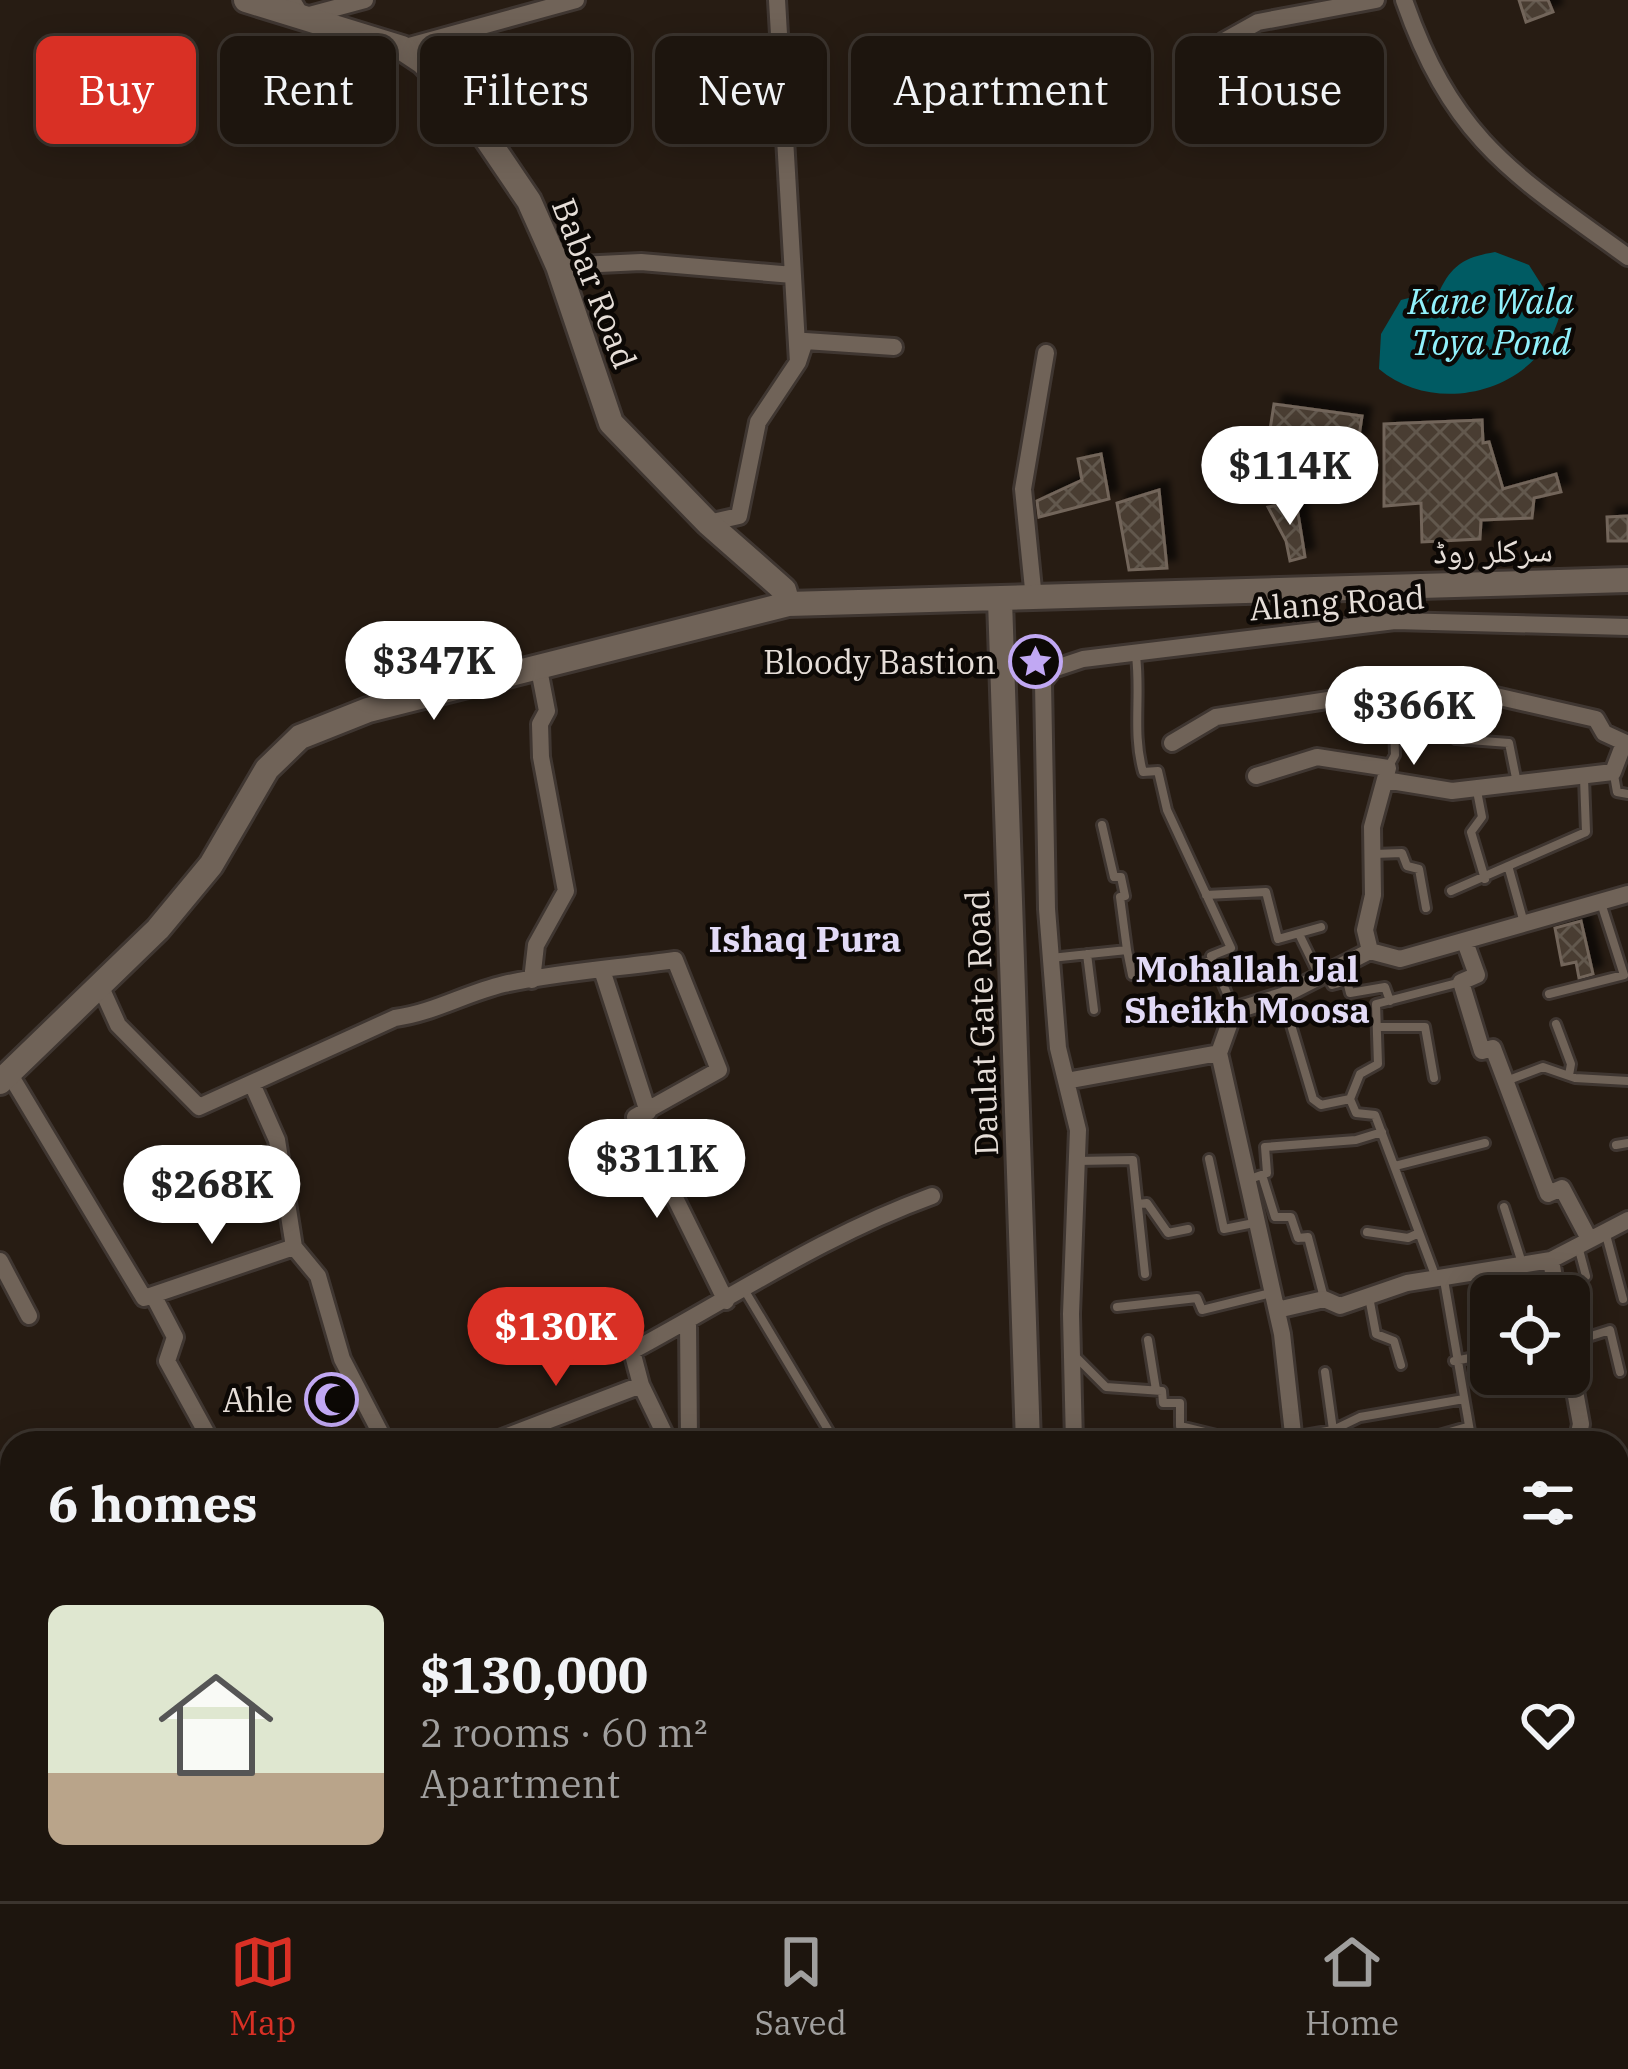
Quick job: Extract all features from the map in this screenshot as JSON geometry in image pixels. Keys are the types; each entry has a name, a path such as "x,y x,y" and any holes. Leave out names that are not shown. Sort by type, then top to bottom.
{"main road":[{"name":"Babar Road","path":"245,0 297,9 401,48 423,62 500,152 530,201 558,266 611,423 708,523 784,590 788,604"},
{"name":"سرکلر روڈ","path":"4,1078 158,929 198,881 267,769 300,737 368,710 788,604 1034,599 1283,586 1628,580"},
{"name":"Daulat Gate Road","path":"1000,600 1028,1431"}],"street":[{"path":"297,9 365,0"},
{"path":"401,48 576,0"},
{"path":"777,0 798,362"},
{"path":"1233,36 1258,22 1376,0"},
{"path":"1404,0 1427,67 1472,132 1513,173 1628,256"},
{"path":"558,266 640,262 793,274"},
{"path":"708,523 740,516 758,422 798,362 806,341 894,347"},
{"path":"1034,599 1023,489 1046,353"},
{"name":"Alang Road","path":"1051,958 1040,694 1053,669 1136,652 1395,621 1628,627"},
{"path":"532,980 536,945 566,891 541,757 540,724 547,711 538,664"},
{"path":"1172,743 1216,717 1393,686 1449,685 1596,719 1604,733 1627,740 1613,772 1476,789 1452,791 1317,757 1256,776"},
{"path":"1370,951 1365,930 1373,895 1372,827 1386,774"},
{"path":"1293,1431 1274,1301 1255,1222 1254,1178 1219,1053 1234,1011 1282,996 1370,951 1400,959 1628,894"},
{"path":"1466,942 1477,975 1460,982 1482,1051 1493,1048 1548,1194 1562,1188 1590,1237"},
{"path":"1051,958 1066,1081 1078,1130 1071,1354 1074,1431"},
{"path":"99,983 118,1025 199,1107 254,1086 395,1018 532,980 675,960 719,1070 635,1117 726,1300"},
{"path":"602,970 648,1112"},
{"path":"1066,1081 1219,1053"},
{"path":"4,1078 144,1298 294,1247"},
{"path":"254,1086 277,1140 294,1247 318,1276 342,1360 380,1431"},
{"path":"663,1431 641,1385 632,1351 745,1291 788,1259 858,1223 932,1196"},
{"path":"1274,1301 1324,1299 1340,1306 1440,1276 1551,1260 1628,1220"},
{"path":"1551,1260 1554,1275"},
{"path":"0,1261 29,1316"},
{"path":"154,1295 175,1337 167,1361 205,1431"},
{"path":"685,1431 688,1321"},
{"path":"520,1431 641,1385"},
{"path":"1576,1395 1580,1431"}],"lane":[{"path":"1136,652 1141,699 1136,748 1142,772 1158,771 1167,810 1231,947 1210,956 1234,1011"},
{"path":"1449,685 1448,720 1456,739 1508,743 1517,784"},
{"path":"1386,774 1395,755 1393,686"},
{"path":"1613,772 1617,792 1628,794"},
{"path":"1451,891 1586,832 1584,776"},
{"path":"1476,789 1482,817 1471,832 1485,879"},
{"path":"1102,825 1114,877 1120,877 1125,896 1120,897 1132,975 1213,962"},
{"path":"1372,854 1402,853 1407,866 1419,869 1426,908"},
{"path":"1509,869 1524,923"},
{"path":"1206,896 1265,892 1278,939 1321,927"},
{"path":"1549,994 1624,975 1600,902"},
{"path":"1300,936 1332,986 1347,981 1350,993 1385,987 1390,1000"},
{"path":"1616,949 1628,948"},
{"path":"1051,958 1127,950"},
{"path":"1087,954 1094,1010"},
{"path":"1460,982 1376,1004 1378,1064 1360,1074 1350,1099 1356,1113 1375,1115 1440,1276 1468,1431"},
{"path":"1282,996 1313,1099 1321,1105 1350,1099"},
{"path":"1556,1024 1571,1064 1569,1075"},
{"path":"1377,1027 1425,1027 1434,1078"},
{"path":"1505,1081 1543,1067 1569,1075 1628,1081"},
{"path":"1324,1299 1308,1237 1298,1238 1292,1217 1275,1217 1254,1178 1267,1173 1265,1147 1356,1140 1382,1132"},
{"path":"1395,1166 1485,1143"},
{"path":"1616,1145 1628,1143"},
{"path":"1077,1161 1133,1160 1145,1274"},
{"path":"1209,1160 1223,1229 1255,1222"},
{"path":"1138,1204 1148,1203 1168,1233 1188,1229"},
{"path":"1504,1208 1522,1264"},
{"path":"1367,1232 1408,1238 1419,1232"},
{"path":"1586,1275 1590,1237"},
{"path":"1590,1237 1623,1299"},
{"path":"745,1291 829,1431"},
{"path":"1369,1296 1376,1334 1394,1341 1401,1365"},
{"path":"1117,1306 1196,1298 1202,1310 1274,1301"},
{"path":"1590,1336 1610,1330 1620,1372"},
{"path":"1148,1340 1156,1390"},
{"path":"1071,1354 1082,1358 1106,1387 1162,1391 1163,1403 1180,1403 1180,1426 1200,1431"},
{"path":"1454,1360 1470,1357"},
{"path":"1325,1372 1333,1430"},
{"path":"1329,1431 1360,1418 1464,1399"},
{"path":"1453,1431 1467,1427"}],"water":[{"name":"Kane Wala Toya Pond","path":"1495,252 1529,265 1560,314 1532,362 1510,378 1457,394 1403,384 1379,369 1381,334 1401,300 1440,290 1462,263"}],"building":[{"path":"1519,0 1548,0 1553,12 1526,22"},
{"path":"1274,404 1362,416 1358,443 1291,433 1286,465 1265,462"},
{"path":"1482,420 1483,443 1489,442 1503,489 1556,474 1561,492 1534,498 1532,518 1481,520 1480,539 1422,542 1421,503 1384,506 1384,424"},
{"path":"1101,454 1109,499 1039,517 1037,501 1082,480 1078,459"},
{"path":"1159,490 1167,568 1129,570 1117,503"},
{"path":"1296,501 1305,557 1290,561 1286,541 1268,507"},
{"path":"1628,516 1628,541 1608,541 1607,517"},
{"path":"1581,921 1593,974 1579,978 1576,962 1562,965 1555,928"}],"place":[{"name":"Bloody Bastion","path":"1035,661"},
{"name":"Ahle","path":"332,1399"}],"district":[{"name":"Ishaq Pura","path":"805,938"},
{"name":"Mohallah Jal Sheikh Moosa","path":"1247,988"}]}
